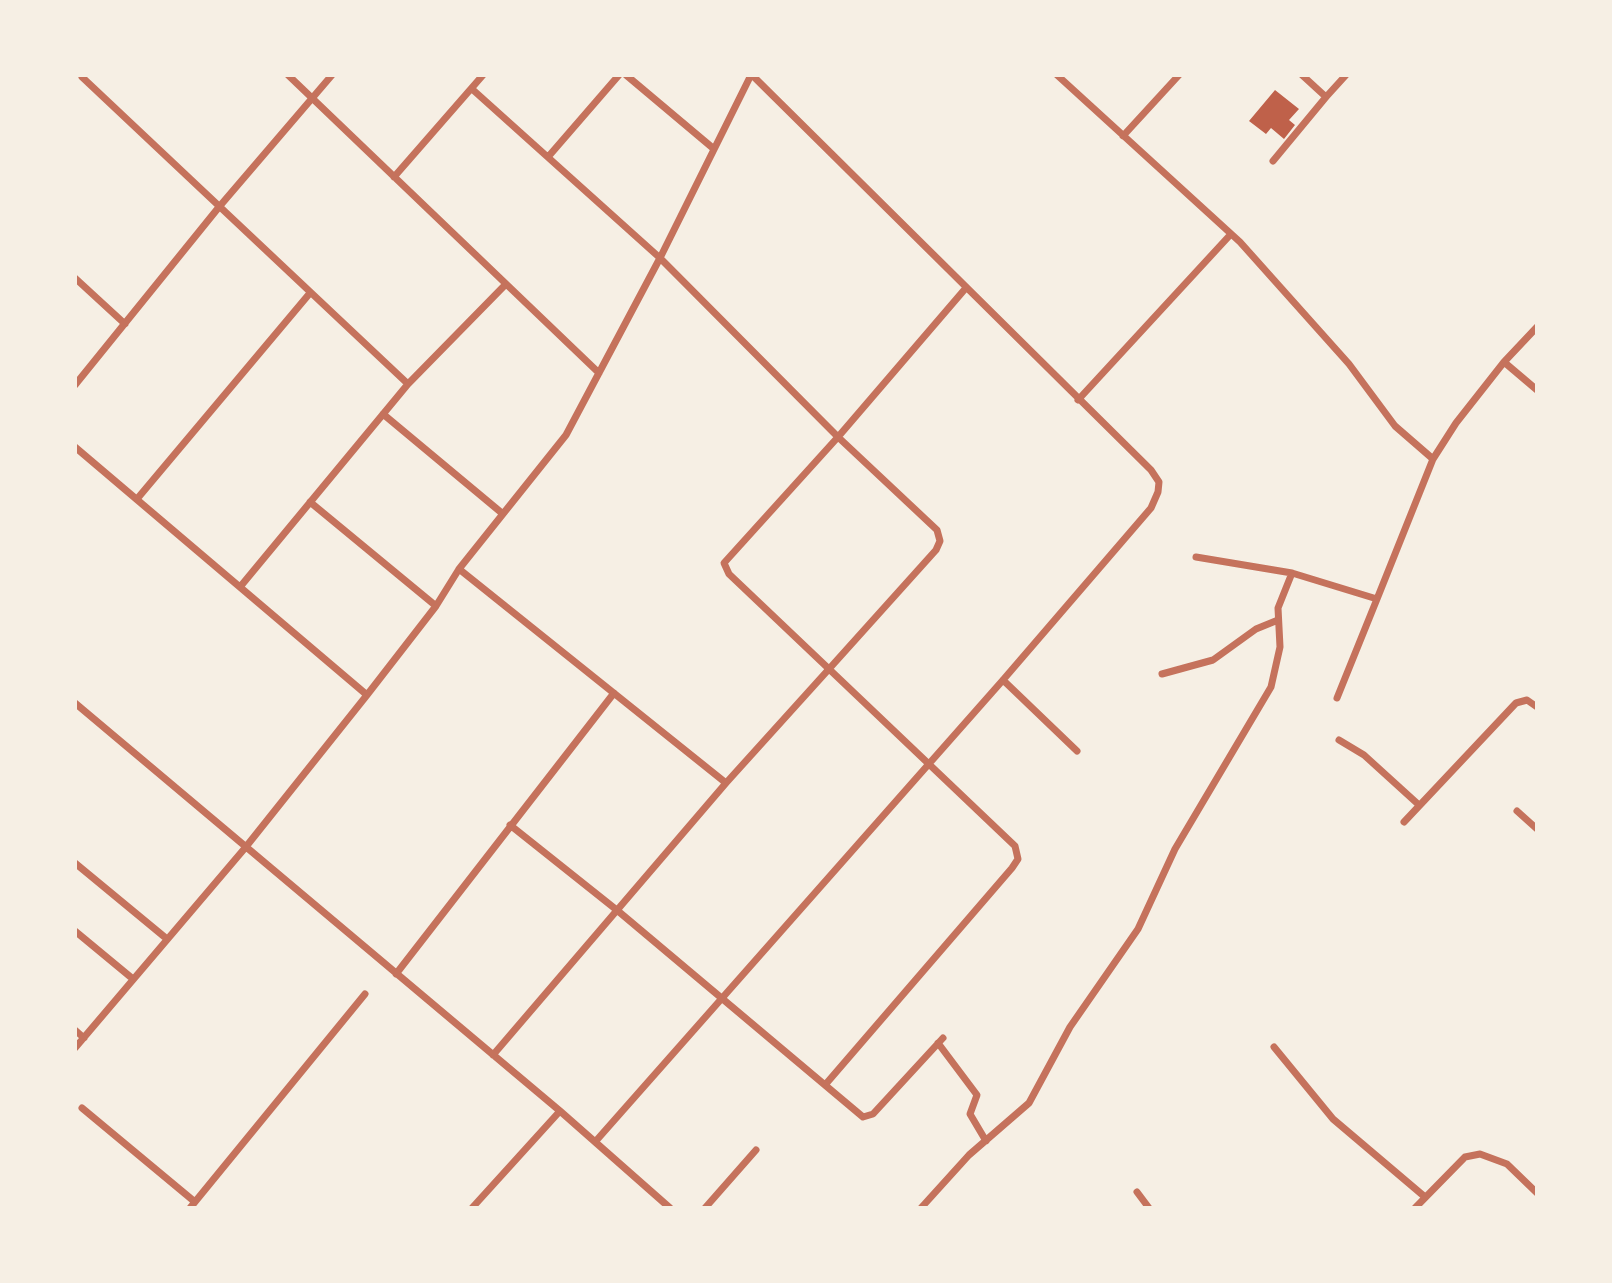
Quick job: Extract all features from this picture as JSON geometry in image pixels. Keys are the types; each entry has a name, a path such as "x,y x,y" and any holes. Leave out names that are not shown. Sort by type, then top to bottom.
{"street":[{"path":"288,75 600,373"},
{"path":"75,385 219,206 332,75"},
{"path":"394,177 483,75"},
{"path":"548,157 619,75"},
{"path":"626,75 715,149"},
{"path":"75,1048 245,848 367,695 436,606 459,569 566,435 660,258 751,75 1151,470 1158,482 1158,492 1151,508 1003,680 595,1142"},
{"path":"1057,75 1231,234 1349,364 1395,426 1433,459"},
{"path":"1123,136 1179,75"},
{"path":"1302,75 1326,97"},
{"path":"1273,161 1346,75"},
{"path":"82,77 408,384"},
{"path":"472,89 660,258 838,437 936,530 940,541 936,550 726,783 493,1055"},
{"path":"1079,400 1231,234"},
{"path":"75,278 125,324"},
{"path":"240,587 408,384 506,284"},
{"path":"825,1085 1018,859 1015,846 729,574 724,563 838,437 965,289"},
{"path":"137,499 310,293"},
{"path":"1338,698 1433,459 1456,422 1504,362 1537,327"},
{"path":"1504,362 1537,390"},
{"path":"383,414 503,514"},
{"path":"75,447 367,695"},
{"path":"310,502 436,606"},
{"path":"1196,557 1292,573 1377,599"},
{"path":"459,569 726,783"},
{"path":"921,1208 986,1141 1029,1103 1070,1027 1138,929 1186,829 1271,687 1280,647 1278,608 1292,573"},
{"path":"1162,674 1213,660 1247,634 1278,620"},
{"path":"1003,680 1077,751"},
{"path":"396,974 614,693"},
{"path":"1404,821 1516,703 1527,700 1537,707"},
{"path":"75,704 560,1111 670,1208"},
{"path":"1339,740 1364,755 1419,805"},
{"path":"1517,811 1537,829"},
{"path":"510,825 618,911 857,1114 869,1117 940,1041 978,1095 970,1114 986,1141"},
{"path":"75,863 167,939"},
{"path":"75,931 133,979"},
{"path":"82,1108 193,1205 365,994"},
{"path":"75,1030 84,1038"},
{"path":"1275,1048 1334,1119 1425,1197"},
{"path":"472,1208 560,1111"},
{"path":"705,1208 756,1150"},
{"path":"1415,1208 1465,1157 1480,1154 1507,1164 1537,1193"},
{"path":"1137,1192 1149,1208"}],"building":[{"path":"1275,90 1299,109 1289,120 1295,125 1284,139 1271,128 1266,134 1249,121"}]}
